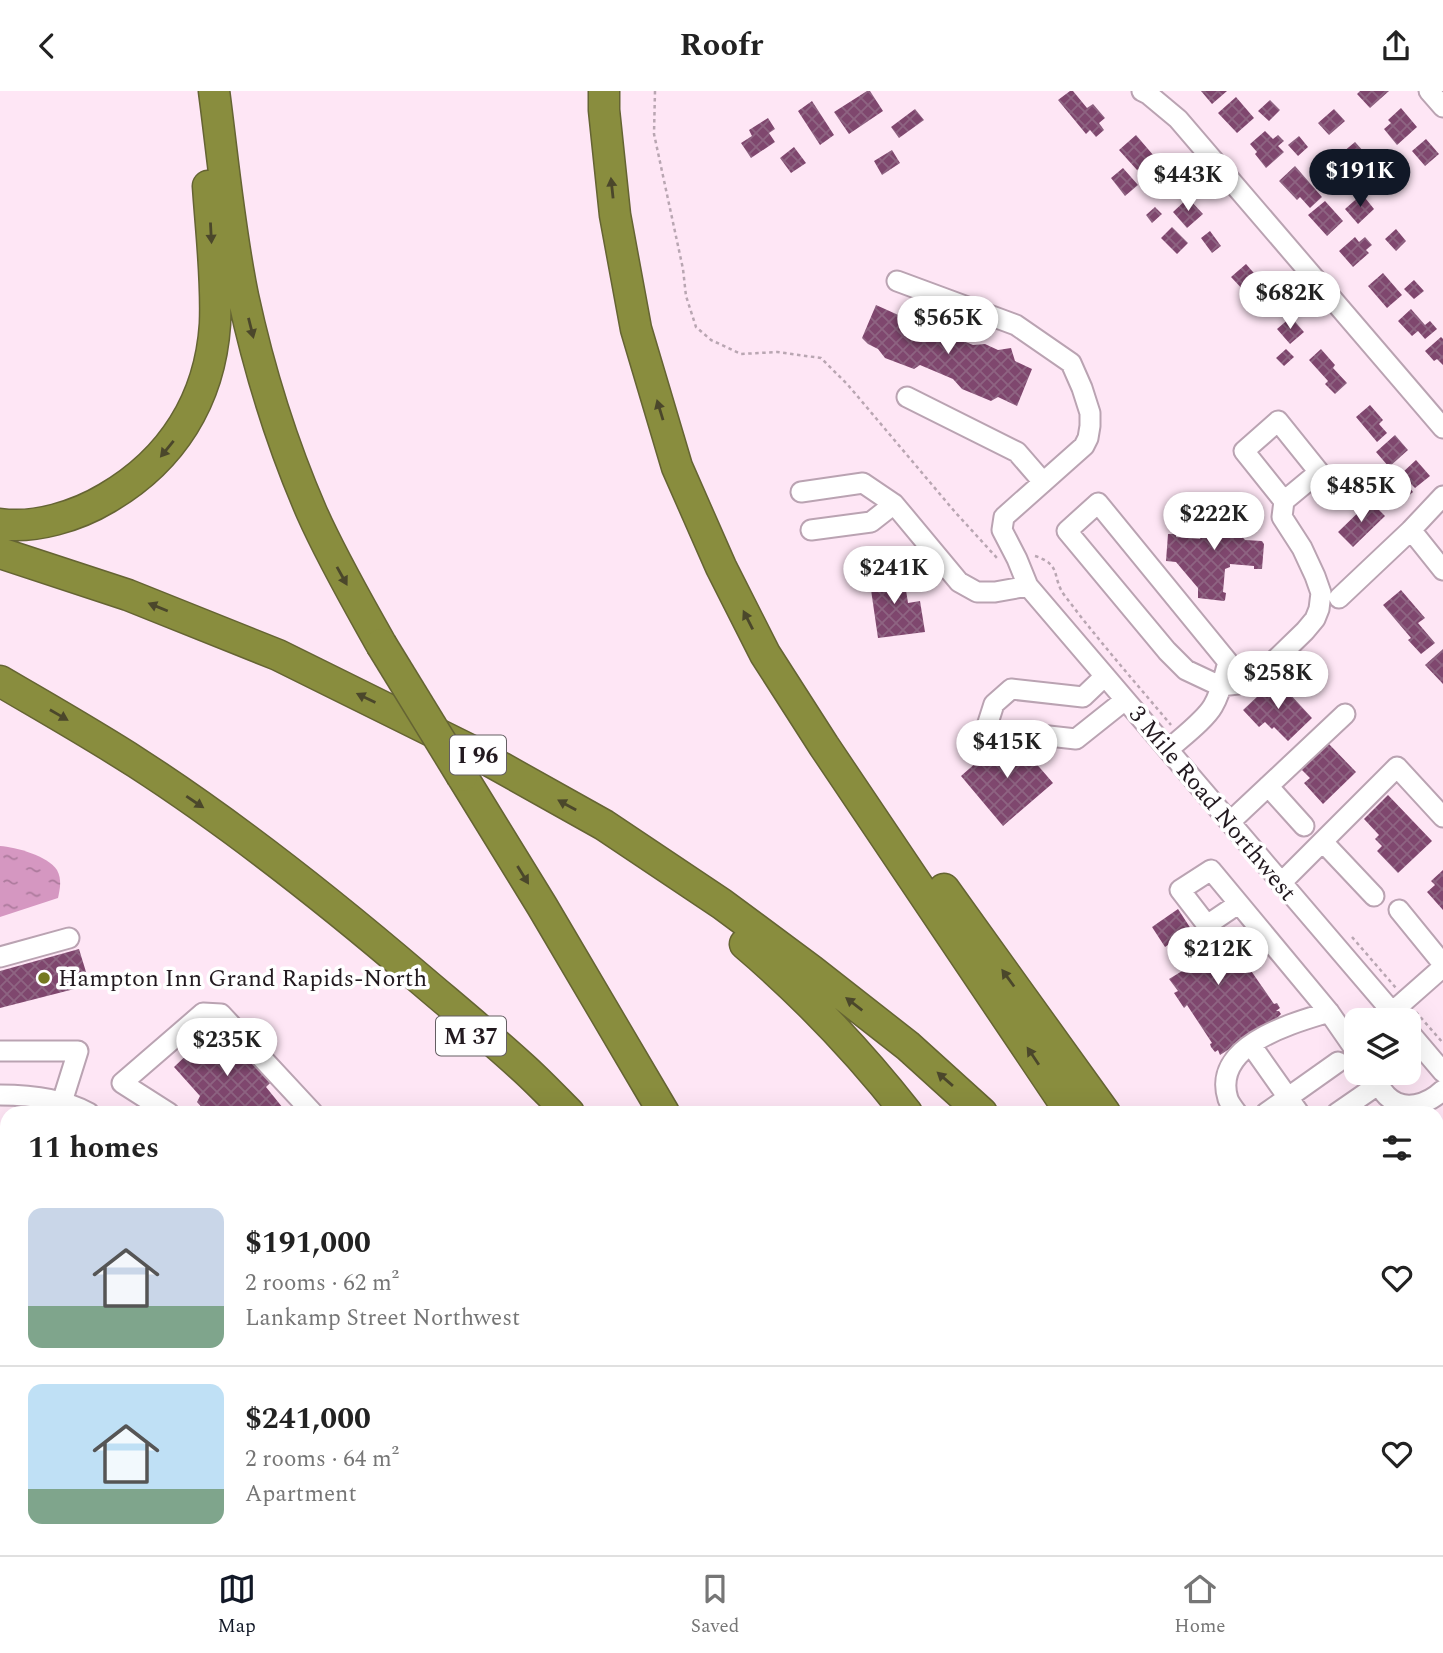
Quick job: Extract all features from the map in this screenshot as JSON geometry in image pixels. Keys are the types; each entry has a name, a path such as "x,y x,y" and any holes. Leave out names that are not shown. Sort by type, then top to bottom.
{"highway":[{"path":"0,524 33,524 55,519 80,512 118,492 169,448 197,402 211,355 215,324 208,182 213,91"},
{"path":"213,91 236,259 250,325 273,407 312,514 337,566 381,645 603,1007 660,1106"},
{"path":"604,91 615,215 636,329 677,467 721,567 765,654 1066,1106"},
{"name":"I 96","path":"0,553 128,595 278,655 470,750 604,825 722,904 811,971 908,1046 974,1106"},
{"path":"765,654 828,727 1100,1106"},
{"path":"0,681 86,731 201,806 272,858 399,961 519,1064 562,1106"},
{"path":"604,825 775,969 828,1022 901,1106"},
{"name":"M 37","path":"399,961 534,1106"},
{"path":"603,1007 636,1044 681,1106"}],"street":[{"path":"1142,91 1178,119 1443,428"},
{"path":"1429,91 1443,107"},
{"name":"3 Mile Road Northwest","path":"897,281 1016,325 1070,363 1090,413 1088,438 1084,446 1004,517 1002,530 1028,586 1388,1008"},
{"path":"907,397 1017,452 1043,482"},
{"path":"800,492 863,483 894,504 959,582 977,592 995,592 1028,586"},
{"path":"1339,598 1443,496"},
{"path":"1168,750 1214,704 1220,686 1228,662 1098,503 1067,531 1186,670 1220,686 1238,684 1268,667 1305,631 1319,609 1321,593 1302,548 1282,517 1284,501"},
{"path":"811,530 871,522 894,504"},
{"path":"1411,530 1443,570"},
{"path":"1105,676 1083,697 1011,689 994,703 986,729 1076,739 1125,700"},
{"path":"1230,822 1345,714"},
{"path":"1281,883 1396,767 1443,817"},
{"path":"1268,786 1304,826"},
{"path":"1323,842 1374,896"},
{"path":"1238,904 1344,1034"},
{"path":"1399,911 1443,966 1403,1008"},
{"path":"0,957 69,938"},
{"path":"1232,1106 1228,1100 1227,1074 1238,1055 1290,1024 1329,1012"},
{"path":"158,1106 122,1083 204,1013 221,1014 306,1106"},
{"path":"1251,1045 1293,1105 1338,1062"},
{"path":"1421,1045 1441,1066"},
{"path":"0,1051 78,1051 62,1102"},
{"path":"1345,1106 1368,1085"},
{"path":"1379,1085 1388,1097 1410,1105 1429,1101 1443,1090"},
{"path":"0,1095 26,1095 75,1106"}],"water":[{"path":"0,846 31,853 53,865 60,877 58,898 0,917"}],"building":[{"path":"870,91 883,111 849,134 834,112"},
{"path":"1073,91 1087,108 1093,104 1105,118 1099,123 1104,130 1096,137 1090,130 1086,134 1058,100"},
{"path":"1201,91 1227,91 1212,104"},
{"path":"1360,91 1389,91 1370,108 1357,94"},
{"path":"1236,97 1254,118 1237,133 1218,113"},
{"path":"1270,100 1280,110 1269,121 1258,111"},
{"path":"812,101 834,135 820,145 798,111"},
{"path":"1401,108 1417,127 1397,145 1384,129 1391,123 1388,120"},
{"path":"915,109 924,120 899,138 891,127"},
{"path":"1334,109 1345,121 1329,135 1318,123"},
{"path":"768,118 775,129 769,133 775,142 751,158 741,143 752,136 749,130"},
{"path":"1265,131 1273,139 1278,135 1284,141 1278,146 1284,152 1266,168 1250,144"},
{"path":"1136,135 1154,156 1137,170 1119,150"},
{"path":"1299,136 1308,147 1298,156 1288,145"},
{"path":"1426,139 1439,154 1425,166 1412,151"},
{"path":"1355,142 1364,152 1352,163 1343,152"},
{"path":"794,147 806,163 791,173 780,158"},
{"path":"892,150 900,163 882,175 874,161"},
{"path":"1165,166 1180,182 1165,196 1150,179"},
{"path":"1295,166 1322,197 1310,208 1300,197 1297,200 1279,181"},
{"path":"1123,168 1138,185 1125,196 1111,178"},
{"path":"1380,170 1391,181 1379,192 1369,181"},
{"path":"1362,194 1374,209 1358,224 1345,209"},
{"path":"1188,198 1203,214 1187,228 1173,212"},
{"path":"1325,201 1343,221 1327,236 1308,215"},
{"path":"1155,207 1162,214 1152,223 1146,215"},
{"path":"1172,227 1188,243 1177,254 1161,238"},
{"path":"1396,229 1406,241 1396,251 1385,239"},
{"path":"1210,231 1221,246 1212,253 1201,238"},
{"path":"1355,237 1359,242 1365,237 1372,245 1366,250 1369,253 1353,267 1339,251"},
{"path":"1246,264 1260,280 1246,293 1231,277"},
{"path":"1383,273 1402,295 1387,308 1368,286"},
{"path":"1414,280 1424,291 1414,299 1404,289"},
{"path":"876,305 905,318 937,317 940,323 936,324 936,330 973,345 985,344 998,350 1011,348 1015,361 1032,369 1017,406 998,397 991,401 962,389 953,379 920,365 914,369 885,358 878,349 862,338"},
{"path":"1411,309 1425,325 1430,321 1437,329 1425,339 1418,331 1412,336 1398,321"},
{"path":"1291,317 1304,332 1290,344 1277,329"},
{"path":"1441,337 1443,365 1437,359 1434,361 1425,351"},
{"path":"1286,349 1294,357 1284,366 1276,358"},
{"path":"1321,349 1347,383 1335,394 1325,384 1328,381 1309,360"},
{"path":"1370,405 1383,420 1379,424 1387,433 1377,442 1356,417"},
{"path":"1395,435 1408,450 1389,467 1376,452"},
{"path":"1416,460 1430,476 1415,488 1411,484 1408,486 1413,492 1400,503 1391,492 1407,479 1402,473"},
{"path":"1378,469 1388,480 1377,490 1367,480"},
{"path":"1370,501 1385,516 1353,547 1338,532"},
{"path":"1206,502 1233,505 1231,524 1245,540 1262,541 1264,544 1262,569 1230,564 1230,567 1225,569 1224,601 1198,598 1198,588 1176,562 1166,561 1168,534 1200,539 1202,534 1205,534"},
{"path":"892,565 893,573 903,571 908,603 920,601 925,632 878,638 869,576 885,573 884,566"},
{"path":"1401,590 1425,618 1418,623 1435,643 1421,654 1383,605"},
{"path":"1443,649 1443,684 1425,665"},
{"path":"1276,679 1312,718 1288,741 1265,722 1259,727 1243,710"},
{"path":"1010,733 1053,783 1003,826 961,776"},
{"path":"1328,743 1356,772 1323,804 1304,783 1310,778 1301,769"},
{"path":"1388,795 1432,841 1398,873 1377,851 1382,846 1375,839 1379,835 1364,819"},
{"path":"1443,870 1443,910 1427,892 1435,885 1431,881"},
{"path":"1178,909 1208,955 1230,939 1238,951 1241,949 1251,963 1247,965 1274,1004 1277,1003 1280,1008 1276,1011 1281,1014 1276,1019 1220,1055 1218,1050 1215,1052 1211,1047 1212,1043 1187,1005 1184,1008 1174,993 1178,991 1169,979 1192,965 1174,941 1165,947 1152,927"},
{"name":"Hampton Inn Grand Rapids-North","path":"79,949 90,985 0,1008 0,971"},
{"path":"218,1025 243,1056 247,1054 271,1082 266,1087 281,1106 201,1106 197,1102 200,1096 174,1067"}],"place":[{"name":"Hampton Inn Grand Rapids-North","path":"44,978"}]}
